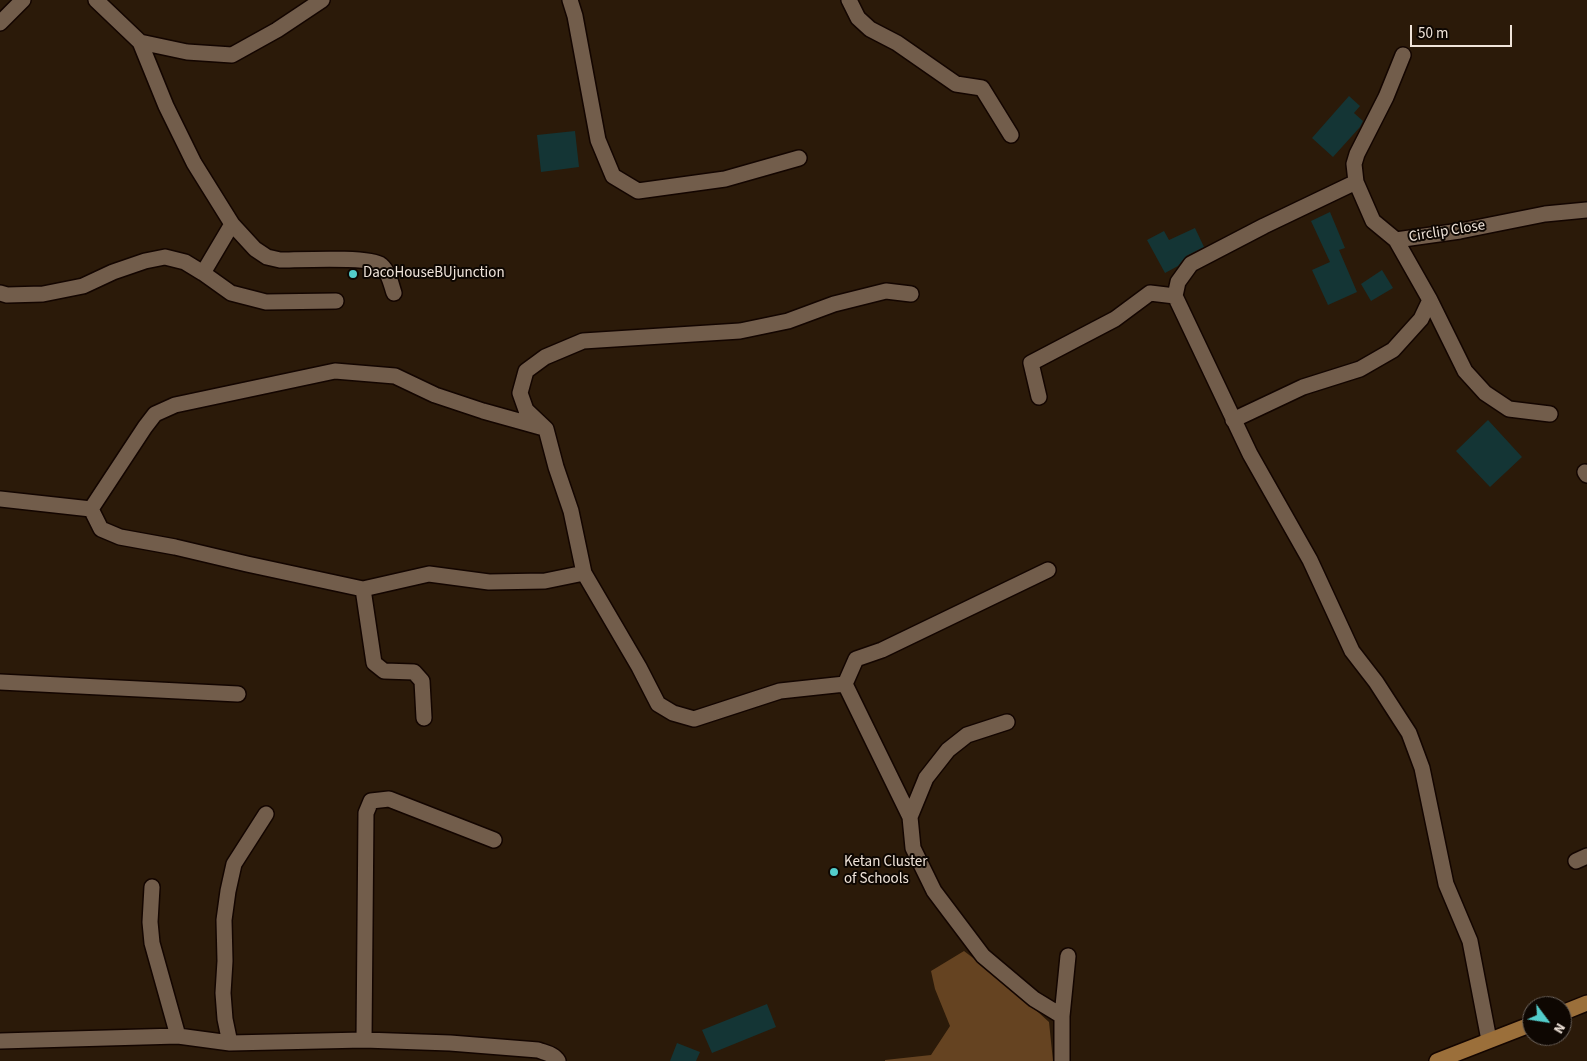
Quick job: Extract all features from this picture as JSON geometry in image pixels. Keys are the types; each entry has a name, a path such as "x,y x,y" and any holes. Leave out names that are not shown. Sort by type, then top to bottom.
{"street":[{"path":"0,23 23,0"},
{"path":"96,0 140,42 166,106 194,162 232,224 256,249 267,257 280,260 360,260 377,263 386,272 394,293"},
{"path":"140,42 187,52 232,55 277,30 322,0"},
{"path":"570,0 576,16 598,140 613,176 638,191 725,179 799,158"},
{"path":"849,0 858,18 870,28 896,43 956,84 982,88 1011,135"},
{"name":"Circlip Close","path":"1403,55 1386,97 1357,154 1354,164 1356,182 1373,221 1396,240 1460,232 1545,214 1587,210"},
{"path":"1356,182 1264,226 1191,264 1178,282 1175,296 1233,420 1310,560 1352,651 1376,682 1410,733 1422,768 1446,884 1470,942 1489,1040"},
{"path":"203,273 232,224"},
{"path":"1396,240 1430,300 1465,371 1485,393 1509,409 1550,414"},
{"path":"0,293 7,295 43,294 83,286 113,272 165,257 185,262 231,293 266,302 336,301"},
{"path":"845,684 780,692 694,720 673,713 658,704 639,667 584,573 571,511 556,467 546,429 526,410 520,394 526,371 545,357 583,340 740,331 788,321 834,304 886,291 911,294"},
{"path":"1039,397 1031,363 1115,318 1150,293 1175,296"},
{"path":"1233,420 1303,387 1360,369 1393,350 1421,319 1430,300"},
{"path":"91,509 155,414 175,405 335,371 395,376 435,395 546,429"},
{"path":"0,499 91,509"},
{"path":"91,509 101,529 120,537 175,547 363,589 429,574 489,582 545,581 584,573"},
{"path":"1048,570 882,650 856,659 845,684 910,817 913,848 934,891 983,956 1034,999 1062,1016"},
{"path":"363,589 374,663 384,671 414,672 418,676 422,681 424,718"},
{"path":"0,682 238,694"},
{"path":"910,817 926,778 948,750 967,735 1007,722"},
{"path":"364,1040 366,813 371,801 389,799 494,840"},
{"path":"230,1043 225,1019 223,993 225,961 224,920 228,892 234,864 266,814"},
{"path":"152,887 150,922 152,943 178,1036"},
{"path":"1062,1061 1062,1016 1068,956"},
{"path":"1572,1009 1587,1003"},
{"path":"1437,1061 1522,1028"},
{"path":"0,1041 178,1036 230,1043 364,1040 450,1043 538,1050 556,1057 558,1061"}],"shaded area":[{"path":"964,951 1007,984 1049,1022 1053,1061 885,1061 931,1055 950,1026 935,989 931,971"}],"building":[{"path":"1349,96 1360,106 1354,113 1363,121 1360,127 1333,157 1312,138"},
{"path":"575,131 579,167 541,172 537,135"},
{"path":"1330,212 1345,248 1339,250 1357,292 1328,305 1312,270 1330,262 1311,221"},
{"path":"1195,228 1204,247 1186,256 1178,266 1165,273 1147,240 1164,231 1169,240"},
{"path":"1382,270 1393,288 1371,301 1361,284"},
{"path":"1488,420 1522,457 1490,487 1456,451"},
{"path":"767,1004 776,1027 712,1053 702,1030"},
{"path":"677,1043 700,1052 696,1061 670,1061"}],"place":[{"name":"DacoHouseBUjunction","path":"353,274"},
{"name":"Ketan Cluster of Schools","path":"834,872"}]}
